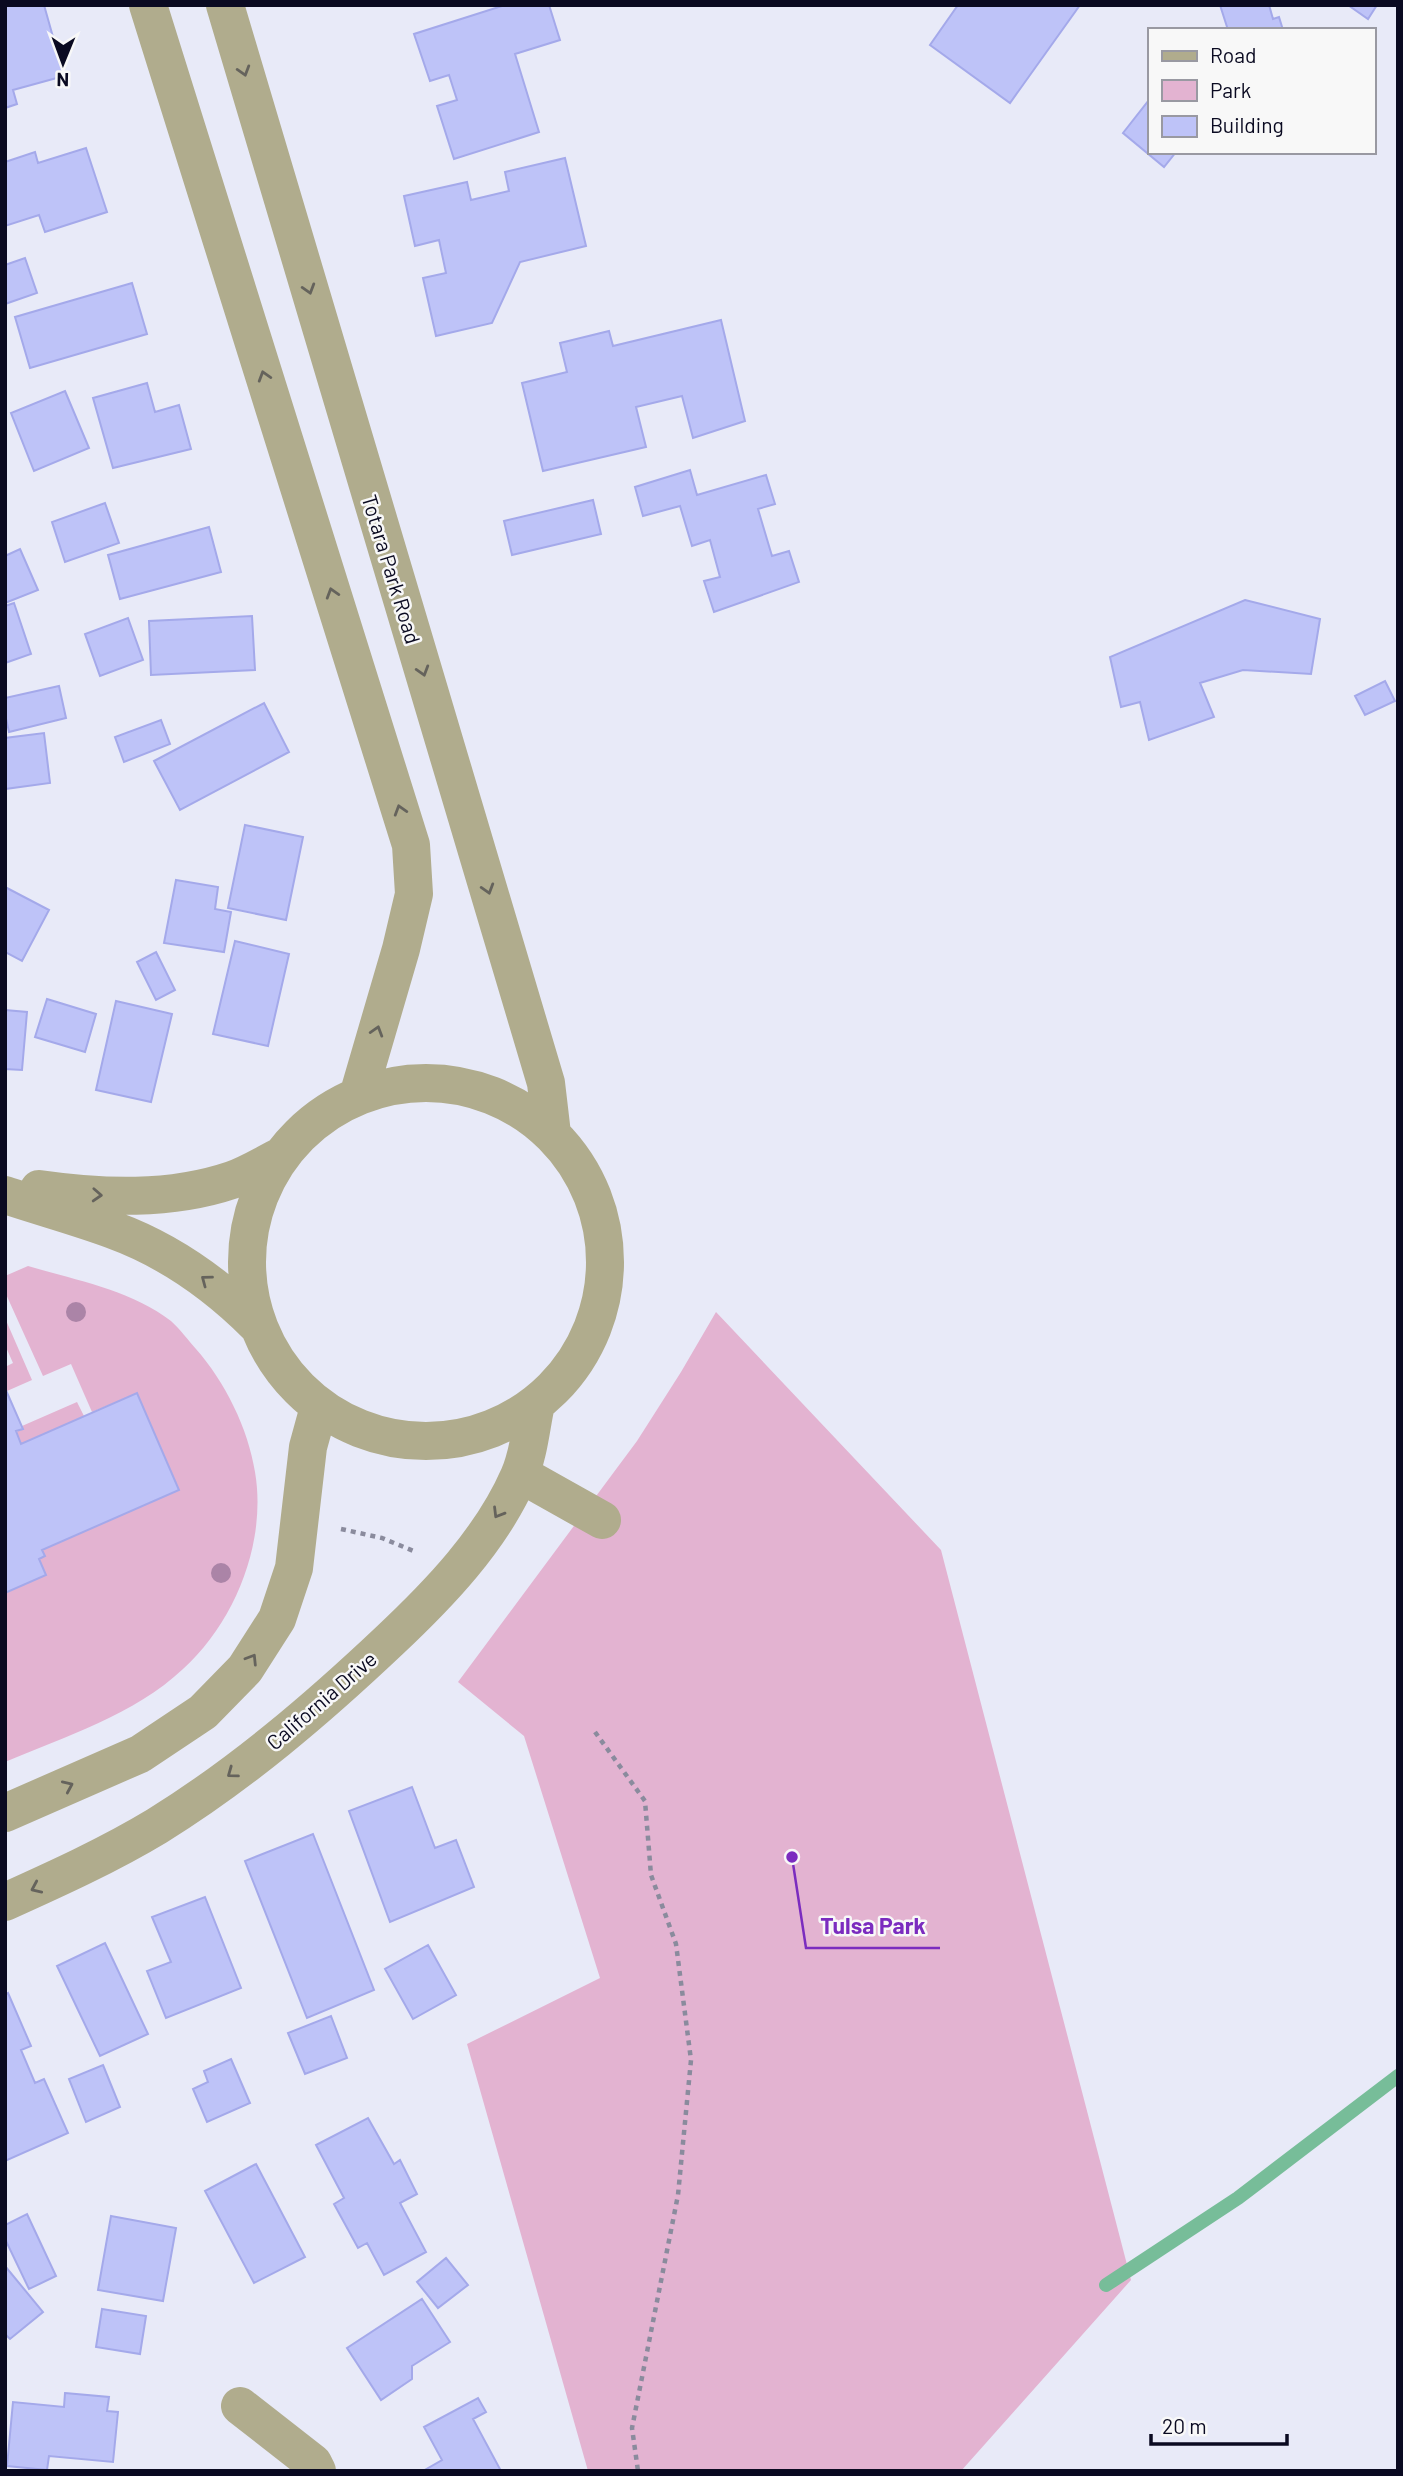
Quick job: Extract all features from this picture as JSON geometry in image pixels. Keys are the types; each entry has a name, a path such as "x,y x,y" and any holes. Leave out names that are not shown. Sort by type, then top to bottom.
{"street":[{"path":"148,5 411,845 414,894 401,949 358,1096"},
{"name":"Totara Park Road","path":"225,5 546,1083 552,1134"},
{"path":"440,1083 481,1091 519,1109 552,1134 579,1169 597,1208 605,1251 603,1294 589,1336 566,1373 536,1404 503,1424 466,1436 428,1441 389,1437 352,1426 319,1407 282,1370 257,1325 248,1290 246,1255 250,1220 262,1186 281,1156 302,1131 328,1111 358,1096 398,1085 440,1083"},
{"path":"5,1185 71,1194 171,1194 234,1179 281,1156"},
{"path":"5,1195 114,1230 148,1245 196,1273 233,1301 257,1325"},
{"name":"California Drive","path":"5,1902 66,1874 156,1826 230,1774 307,1716 427,1605 455,1574 495,1520 520,1474 536,1404"},
{"path":"5,1813 141,1754 203,1712 245,1669 277,1619 294,1568 307,1447 319,1407"},
{"path":"520,1474 602,1520"},
{"path":"240,2406 313,2463 317,2471"}],"path":[{"path":"300,1518 382,1538 413,1550 455,1574"},
{"path":"594,1732 645,1801 652,1875 676,1944 691,2060 678,2196 632,2428 638,2471"}],"green space":[{"path":"28,1266 121,1294 155,1310 174,1324 207,1362 226,1391 241,1422 255,1472 256,1526 243,1579 232,1604 202,1650 183,1669 164,1685 121,1712 5,1762 5,1593 46,1575 39,1559 45,1556 42,1550 179,1489 137,1393 92,1412 71,1364 43,1376 5,1292 5,1276"},
{"path":"716,1312 941,1550 1131,2280 961,2471 588,2471 467,2044 600,1978 524,1736 458,1682 637,1441"},
{"path":"5,1318 32,1380 7,1391 5,1367 13,1363 5,1345"},
{"path":"77,1402 84,1416 21,1444 16,1432 23,1429 22,1426"}],"building":[{"path":"5,5 44,5 64,76 13,90 17,104 5,108"},
{"path":"505,5 549,5 560,40 515,54 539,132 454,159 437,106 457,100 449,75 430,81 414,34"},
{"path":"958,5 1080,5 1010,103 930,45"},
{"path":"1220,5 1269,5 1273,19 1279,17 1282,28 1227,28"},
{"path":"1348,5 1377,5 1368,19"},
{"path":"1148,101 1148,154 1123,133"},
{"path":"86,148 107,212 45,232 39,215 5,226 5,162 35,152 38,163"},
{"path":"1148,154 1174,154 1164,167"},
{"path":"565,158 586,246 520,262 492,323 436,336 423,278 446,273 439,240 415,246 404,196 467,182 471,200 509,191 505,172"},
{"path":"25,258 37,293 5,304 5,265"},
{"path":"132,283 147,334 30,368 15,317"},
{"path":"721,320 745,421 693,438 682,396 636,407 646,447 543,471 522,383 567,372 560,343 609,331 613,346"},
{"path":"147,383 155,412 179,405 191,449 113,468 93,398"},
{"path":"65,391 89,448 34,471 11,413"},
{"path":"690,470 697,495 766,475 775,504 758,509 772,556 789,551 799,582 714,612 704,581 720,577 710,540 692,546 680,506 643,516 635,487"},
{"path":"593,500 601,534 512,555 504,521"},
{"path":"105,503 119,543 65,562 52,522"},
{"path":"209,527 221,572 120,599 108,555"},
{"path":"20,549 38,590 5,603 5,556"},
{"path":"1245,600 1320,619 1311,674 1243,670 1200,683 1214,717 1149,740 1140,702 1121,707 1110,657"},
{"path":"14,603 31,654 5,663 5,606"},
{"path":"252,616 255,670 151,675 149,621"},
{"path":"128,618 143,660 100,676 85,634"},
{"path":"1385,681 1395,701 1365,715 1355,696"},
{"path":"59,686 66,718 9,732 5,698"},
{"path":"264,703 289,752 180,810 154,761"},
{"path":"161,720 170,744 124,762 115,737"},
{"path":"44,733 50,783 5,789 5,738"},
{"path":"245,825 303,837 286,920 228,908"},
{"path":"176,880 218,887 215,909 231,912 224,952 164,943"},
{"path":"5,887 49,910 22,961 5,952"},
{"path":"235,941 289,954 268,1046 213,1034"},
{"path":"156,952 175,990 156,1000 137,962"},
{"path":"47,999 96,1014 85,1052 35,1037"},
{"path":"116,1001 172,1014 151,1102 96,1090"},
{"path":"5,1010 27,1012 22,1070 5,1069"},
{"path":"5,1388 23,1429 16,1431 21,1444 137,1393 179,1490 42,1550 45,1556 39,1559 46,1575 5,1593"},
{"path":"412,1787 435,1848 456,1840 474,1887 390,1922 349,1811"},
{"path":"313,1834 374,1990 307,2018 245,1861"},
{"path":"205,1897 241,1988 166,2018 147,1971 171,1962 152,1917"},
{"path":"105,1943 148,2034 100,2056 57,1966"},
{"path":"428,1945 456,1995 413,2019 385,1969"},
{"path":"8,1993 31,2046 21,2050 35,2083 44,2079 68,2133 5,2161 5,1995"},
{"path":"331,2016 347,2058 305,2074 288,2033"},
{"path":"231,2059 250,2103 207,2122 193,2089 208,2082 204,2071"},
{"path":"103,2065 120,2107 86,2122 69,2079"},
{"path":"368,2118 394,2164 400,2160 417,2194 400,2203 426,2252 384,2275 367,2243 358,2248 334,2204 344,2198 316,2145"},
{"path":"256,2164 305,2257 254,2283 205,2191"},
{"path":"27,2214 56,2276 29,2289 5,2239 5,2225"},
{"path":"111,2216 176,2228 163,2301 98,2290"},
{"path":"446,2258 468,2285 438,2308 417,2282"},
{"path":"5,2266 43,2312 10,2339 5,2334"},
{"path":"422,2299 450,2342 412,2366 412,2379 381,2400 347,2348"},
{"path":"102,2309 146,2316 140,2354 96,2347"},
{"path":"65,2393 109,2397 107,2411 118,2412 113,2462 49,2456 47,2470 7,2466 13,2402 64,2407"},
{"path":"478,2398 486,2412 473,2419 501,2471 423,2471 442,2460 424,2427"}],"waterway":[{"path":"1106,2285 1238,2198 1398,2076"}],"place":[{"name":"Tulsa Park","path":"792,1857"}]}
